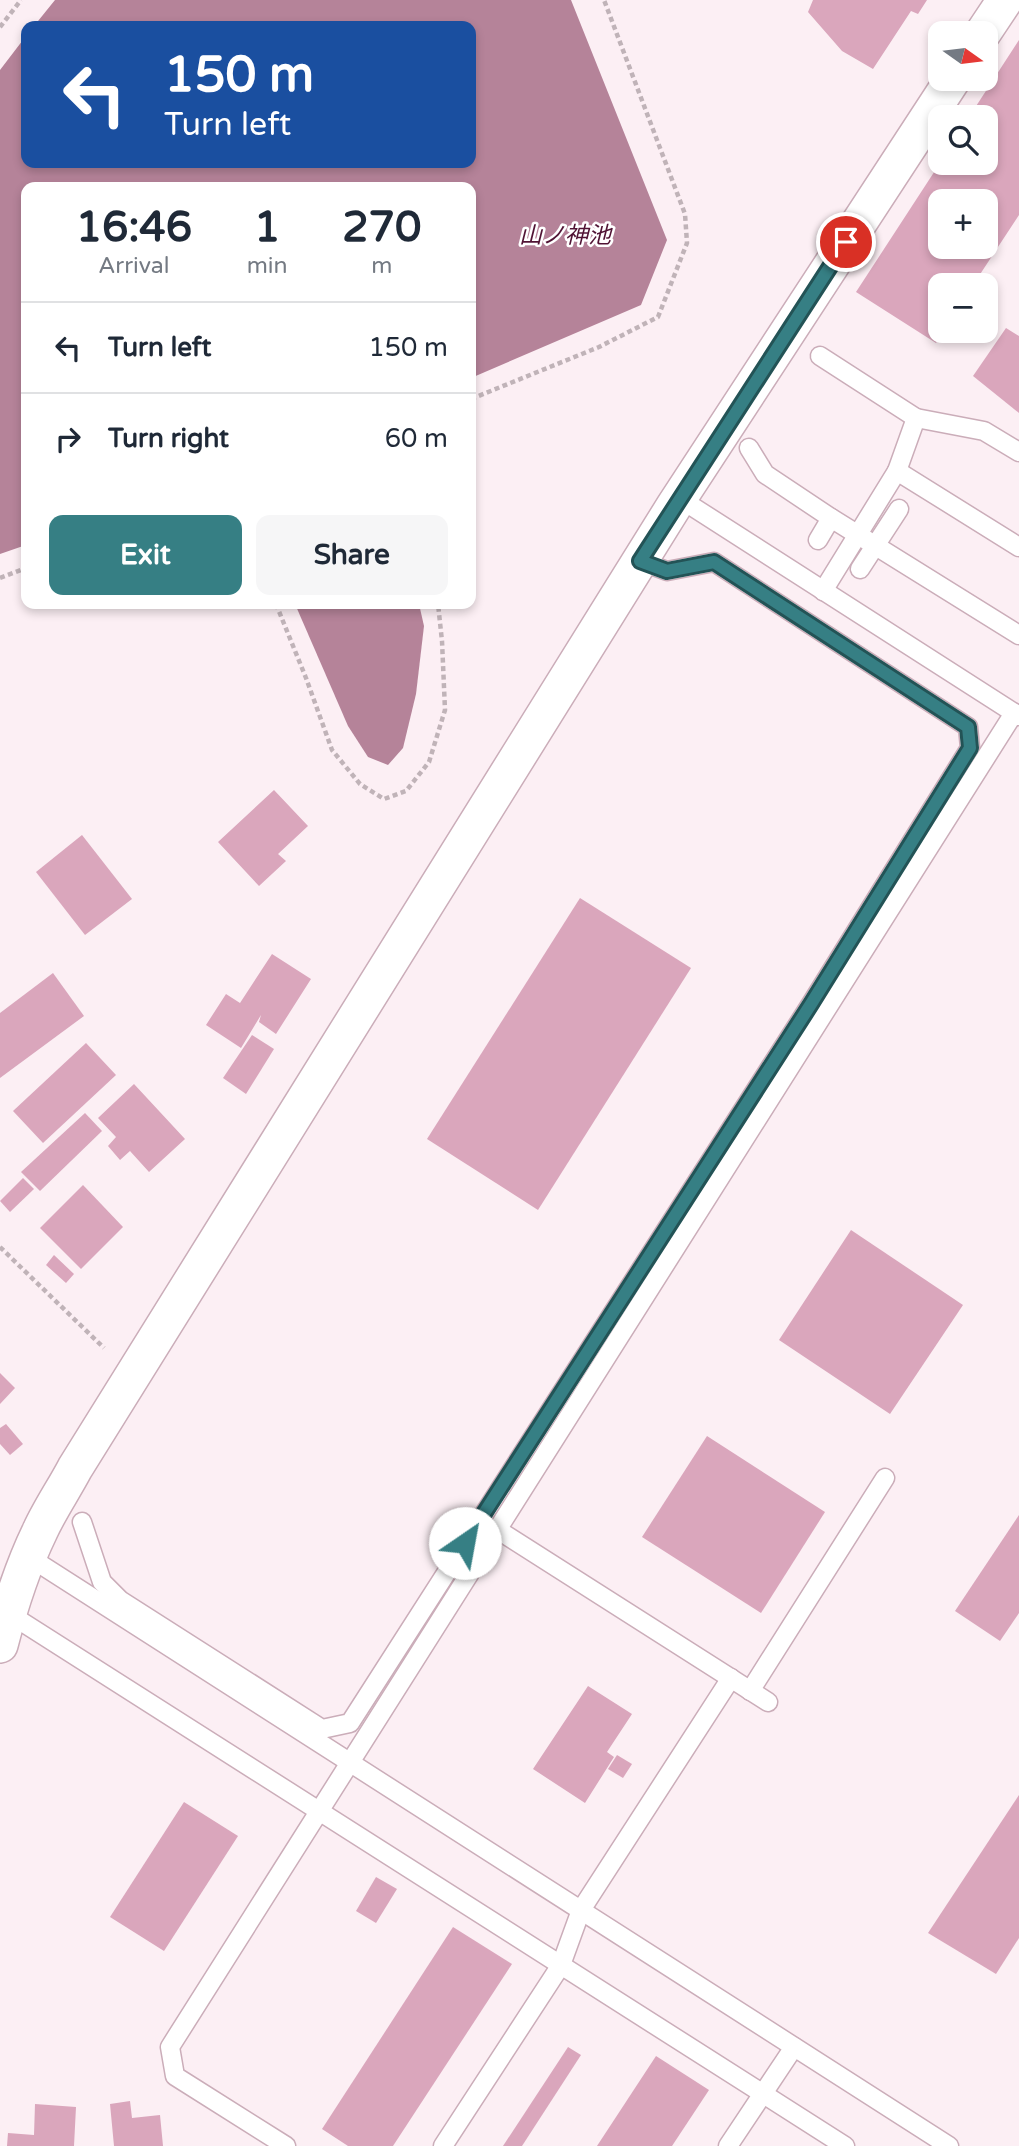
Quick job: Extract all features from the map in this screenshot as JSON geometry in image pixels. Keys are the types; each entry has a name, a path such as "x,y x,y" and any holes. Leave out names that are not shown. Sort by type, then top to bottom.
{"street":[{"path":"991,21 1005,0"},
{"path":"4,1629 29,1556 75,1468 679,498 945,91"}],"lane":[{"path":"820,356 916,418 984,431 1019,452"},
{"path":"823,591 897,471 916,418"},
{"path":"749,448 765,474 857,535 1019,635"},
{"path":"897,471 1019,547"},
{"path":"286,2146 175,2076 170,2047 1016,715 679,498"},
{"path":"860,569 899,509"},
{"path":"817,540 831,518"},
{"path":"82,1522 102,1582 120,1600 323,1729 350,1723 811,1004 970,748 968,727 714,562 667,571 640,561"},
{"path":"750,1691 885,1478"},
{"path":"498,1530 768,1702"},
{"path":"29,1556 949,2146"},
{"path":"4,1629 320,1811 845,2146"},
{"path":"443,2146 561,1965 581,1910 731,1678"},
{"path":"729,2146 794,2047"}],"path":[{"path":"0,27 21,0"},
{"path":"476,397 599,346 659,317 687,243 685,215 604,0"},
{"path":"0,578 21,570"},
{"path":"278,609 332,750 359,784 384,799 406,791 429,762 445,710 439,609"},
{"path":"0,1247 133,1376"}],"water":[{"name":"山ノ神池","path":"55,0 571,0 667,240 641,305 476,376 476,182 21,182 21,547 0,554 0,70 21,43 21,168 476,168 476,21 38,21"},
{"path":"297,609 420,609 424,626 416,694 403,748 388,765 368,757 348,726"}],"building":[{"path":"813,0 927,0 918,14 911,11 873,69 842,51 808,12"},
{"path":"1019,40 1019,215 998,247 998,189 928,189 928,259 990,259 981,273 928,273 928,338 856,292 932,175 998,175 998,105 977,105 986,91 998,91 998,72"},
{"path":"1006,328 1019,336 1019,413 973,376"},
{"path":"274,790 308,826 278,854 286,861 259,886 218,842"},
{"path":"82,835 132,899 85,935 36,872"},
{"path":"580,898 691,968 538,1210 427,1139"},
{"path":"272,954 311,979 276,1034 259,1022 261,1015 241,1048 206,1025 226,994 240,1003"},
{"path":"53,973 84,1016 0,1078 0,1013"},
{"path":"252,1035 274,1049 246,1094 223,1078"},
{"path":"86,1043 116,1075 43,1143 13,1111"},
{"path":"134,1084 185,1139 149,1172 130,1151 120,1160 108,1146 116,1137 98,1118"},
{"path":"85,1113 102,1131 40,1191 21,1172"},
{"path":"23,1178 34,1189 10,1212 0,1201"},
{"path":"83,1185 123,1227 81,1269 40,1228"},
{"path":"851,1230 963,1305 890,1414 779,1340"},
{"path":"54,1255 74,1274 66,1283 46,1265"},
{"path":"0,1373 15,1388 0,1404"},
{"path":"6,1424 23,1444 10,1455 0,1444 0,1428"},
{"path":"707,1436 825,1512 761,1613 642,1537"},
{"path":"1019,1515 1019,1613 1000,1641 955,1611"},
{"path":"588,1686 632,1714 607,1752 614,1757 585,1803 533,1769"},
{"path":"617,1755 632,1764 623,1778 608,1769"},
{"path":"1019,1795 1019,1938 996,1974 928,1933"},
{"path":"184,1802 238,1836 164,1951 110,1917"},
{"path":"376,1877 397,1889 376,1923 356,1911"},
{"path":"453,1927 512,1964 393,2146 348,2146 322,2129"},
{"path":"568,2047 581,2055 522,2146 503,2146"},
{"path":"656,2056 709,2090 672,2146 597,2146"},
{"path":"130,2101 132,2118 160,2115 163,2146 114,2146 110,2104"},
{"path":"35,2104 76,2107 74,2146 7,2146 8,2133 34,2135"}],"route":[{"path":"465,1543 811,1004 970,748 968,727 714,562 667,571 640,561 846,242"}]}
